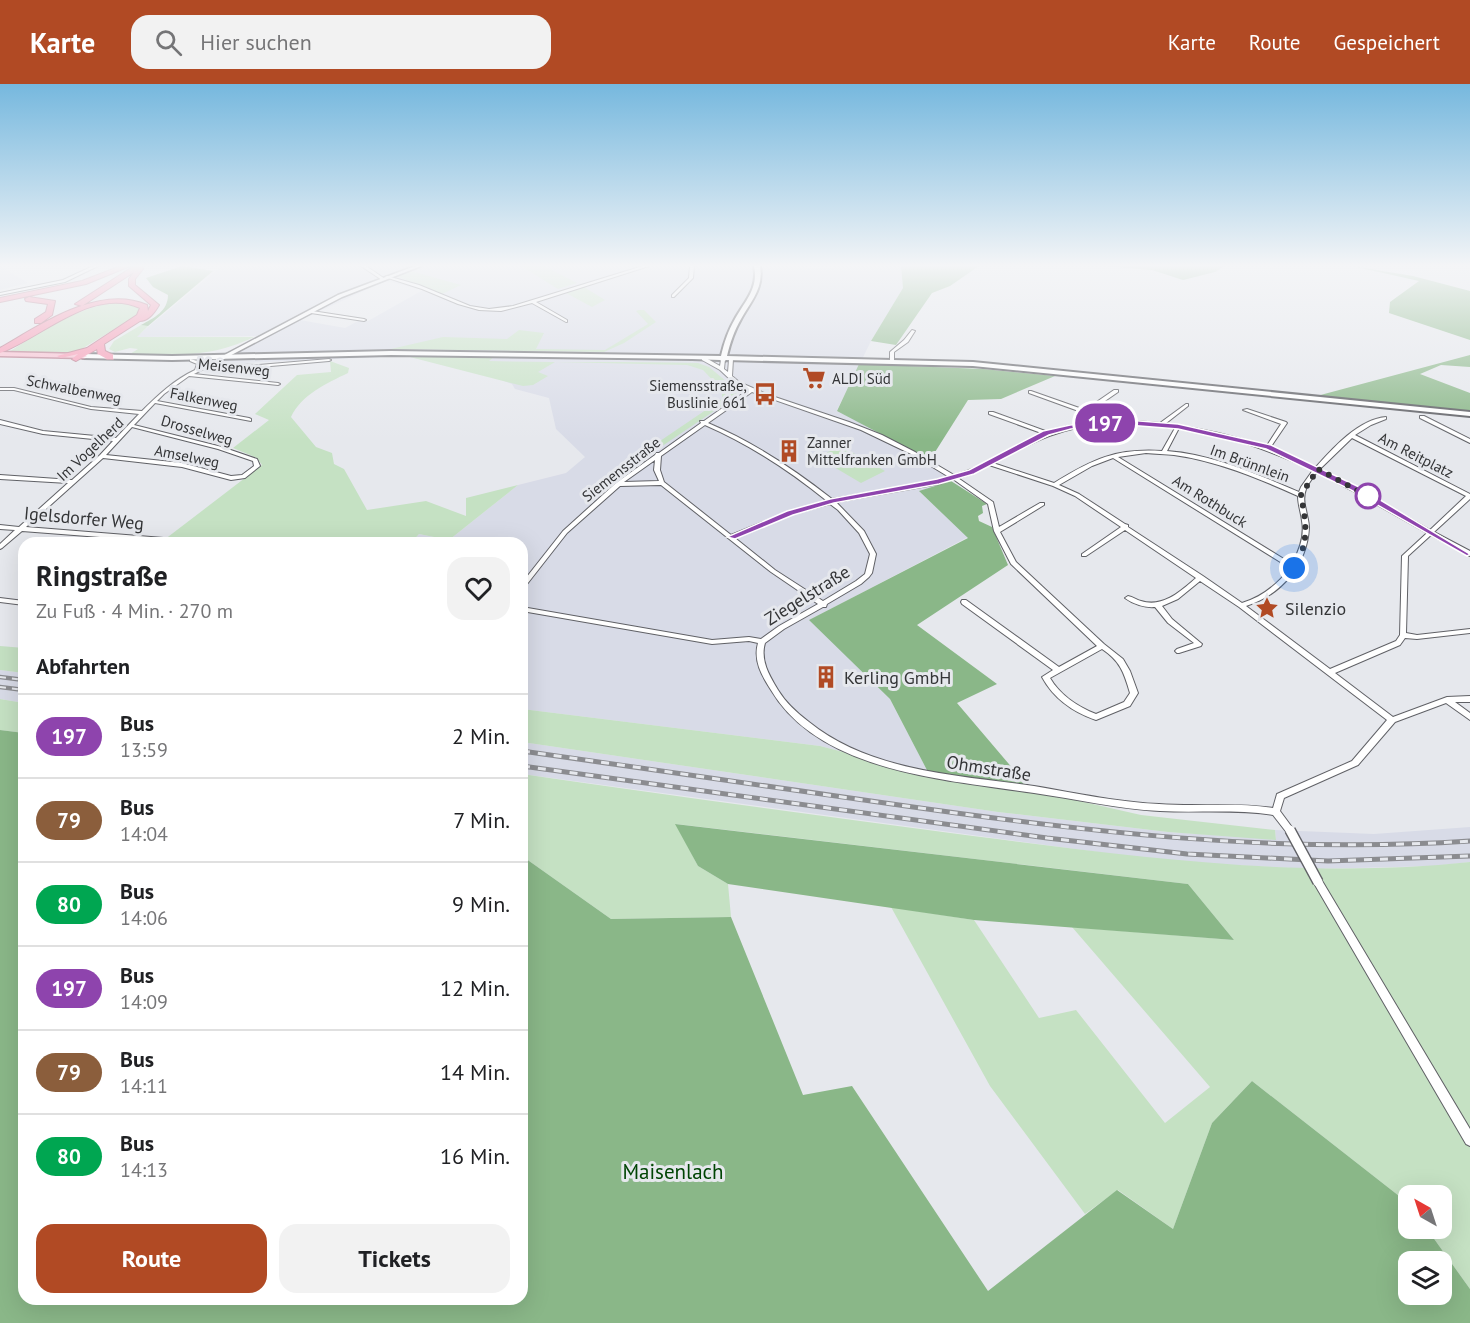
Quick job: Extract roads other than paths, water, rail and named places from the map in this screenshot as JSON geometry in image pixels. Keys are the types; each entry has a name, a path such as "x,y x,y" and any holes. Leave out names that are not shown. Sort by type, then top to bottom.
{"highway":[{"path":"1,350 34,324"},
{"path":"1,350 47,324"},
{"path":"79,357 129,324"},
{"path":"79,357 134,324"},
{"path":"100,345 101,352 110,357"},
{"path":"61,356 90,348"}],"main road":[{"path":"723,358 736,324"},
{"path":"730,340 731,358"},
{"path":"1,350 79,357 192,360 303,356"},
{"path":"1,350 79,357 476,353 973,364 1470,414"},
{"path":"685,357 723,358"}],"street":[{"path":"219,360 289,324"},
{"path":"892,361 892,352 906,341 913,331"},
{"path":"200,357 225,353 253,342"},
{"path":"722,369 723,358"},
{"path":"730,377 731,358"},
{"path":"704,359 751,390 864,430 953,475 991,503 997,531 1013,563 1102,646 1119,657 1127,669 1134,693 1127,704 1096,717 1080,712 1049,683 1046,677 1102,646"},
{"path":"192,360 199,363 197,370"},
{"name":"Im Vogelherd","path":"0,547 102,456 162,393 188,375 219,360"},
{"path":"208,365 259,366 328,360"},
{"name":"Meisenweg","path":"188,375 278,384"},
{"name":"Schwalbenweg","path":"0,389 14,389 91,408 144,413"},
{"name":"Siemensstraße","path":"528,579 565,532 618,484 702,422 751,390"},
{"path":"1086,412 1116,391"},
{"path":"1031,392 1086,412 1099,424"},
{"name":"Falkenweg","path":"155,402 249,420"},
{"path":"1162,424 1186,405"},
{"path":"1245,410 1284,423 1268,447"},
{"path":"991,413 1046,433"},
{"path":"1422,417 1470,441"},
{"path":"1241,605 1267,597 1294,568 1305,547 1306,523 1301,495 1318,469 1352,435 1366,425 1384,418"},
{"path":"0,422 21,429 118,440"},
{"name":"Ziegelstraße","path":"528,610 712,642 749,639 762,642 772,633 824,605 868,575 874,565 874,556 869,543 833,501 735,437 702,422"},
{"path":"732,537 790,513 833,501 939,482 953,475 971,473 1046,433 1099,424 1162,424 1268,447 1318,469 1470,554"},
{"name":"Drosselweg","path":"133,426 220,447 255,460"},
{"path":"1164,453 1178,426"},
{"name":"Am Reitplatz","path":"1352,435 1470,496"},
{"name":"Im Brünnlein","path":"1055,485 1095,461 1113,456 1164,453 1224,464 1301,495"},
{"path":"658,454 657,470 662,483 772,571 824,605"},
{"name":"Amselweg","path":"102,456 182,465 231,478 243,477 251,473 257,466 255,460"},
{"name":"Am Rothbuck","path":"1113,456 1294,568"},
{"path":"987,464 1055,485 1077,495 1241,605 1392,720"},
{"path":"0,477 73,483"},
{"path":"618,484 662,483"},
{"path":"1330,672 1398,643 1403,634 1403,561 1429,532 1470,496"},
{"path":"997,531 1042,504"},
{"path":"1084,555 1125,526"},
{"name":"Igelsdorfer Weg","path":"0,527 135,537"},
{"path":"1128,598 1144,606 1158,606 1168,602 1201,578"},
{"path":"0,600 18,602"},
{"path":"964,602 1057,669"},
{"path":"1158,606 1170,621 1199,644 1179,651"},
{"path":"1403,634 1417,637 1470,631"},
{"name":"Ohmstraße","path":"762,642 758,652 760,663 776,695 826,738 862,756 939,775 1161,808 1251,807 1276,812"},
{"path":"1470,699 1447,700 1392,720 1355,763 1280,796 1276,812 1290,830 1326,897 1470,1140"},
{"path":"1447,700 1470,717"}],"railway":[{"path":"0,677 18,679"},
{"path":"0,687 18,689"},
{"path":"528,752 964,814 1180,838 1324,845 1470,841"},
{"path":"528,767 1047,838 1187,854 1328,861 1470,856"}],"place":[{"name":"ALDI Süd","path":"814,378"},
{"name":"Siemensstraße, Buslinie 661","path":"765,394"},
{"name":"Zanner Mittelfranken GmbH","path":"789,451"},
{"name":"Silenzio","path":"1267,608"},
{"name":"Kerling GmbH","path":"826,677"}],"park label":[{"name":"Maisenlach","path":"673,1171"}]}
